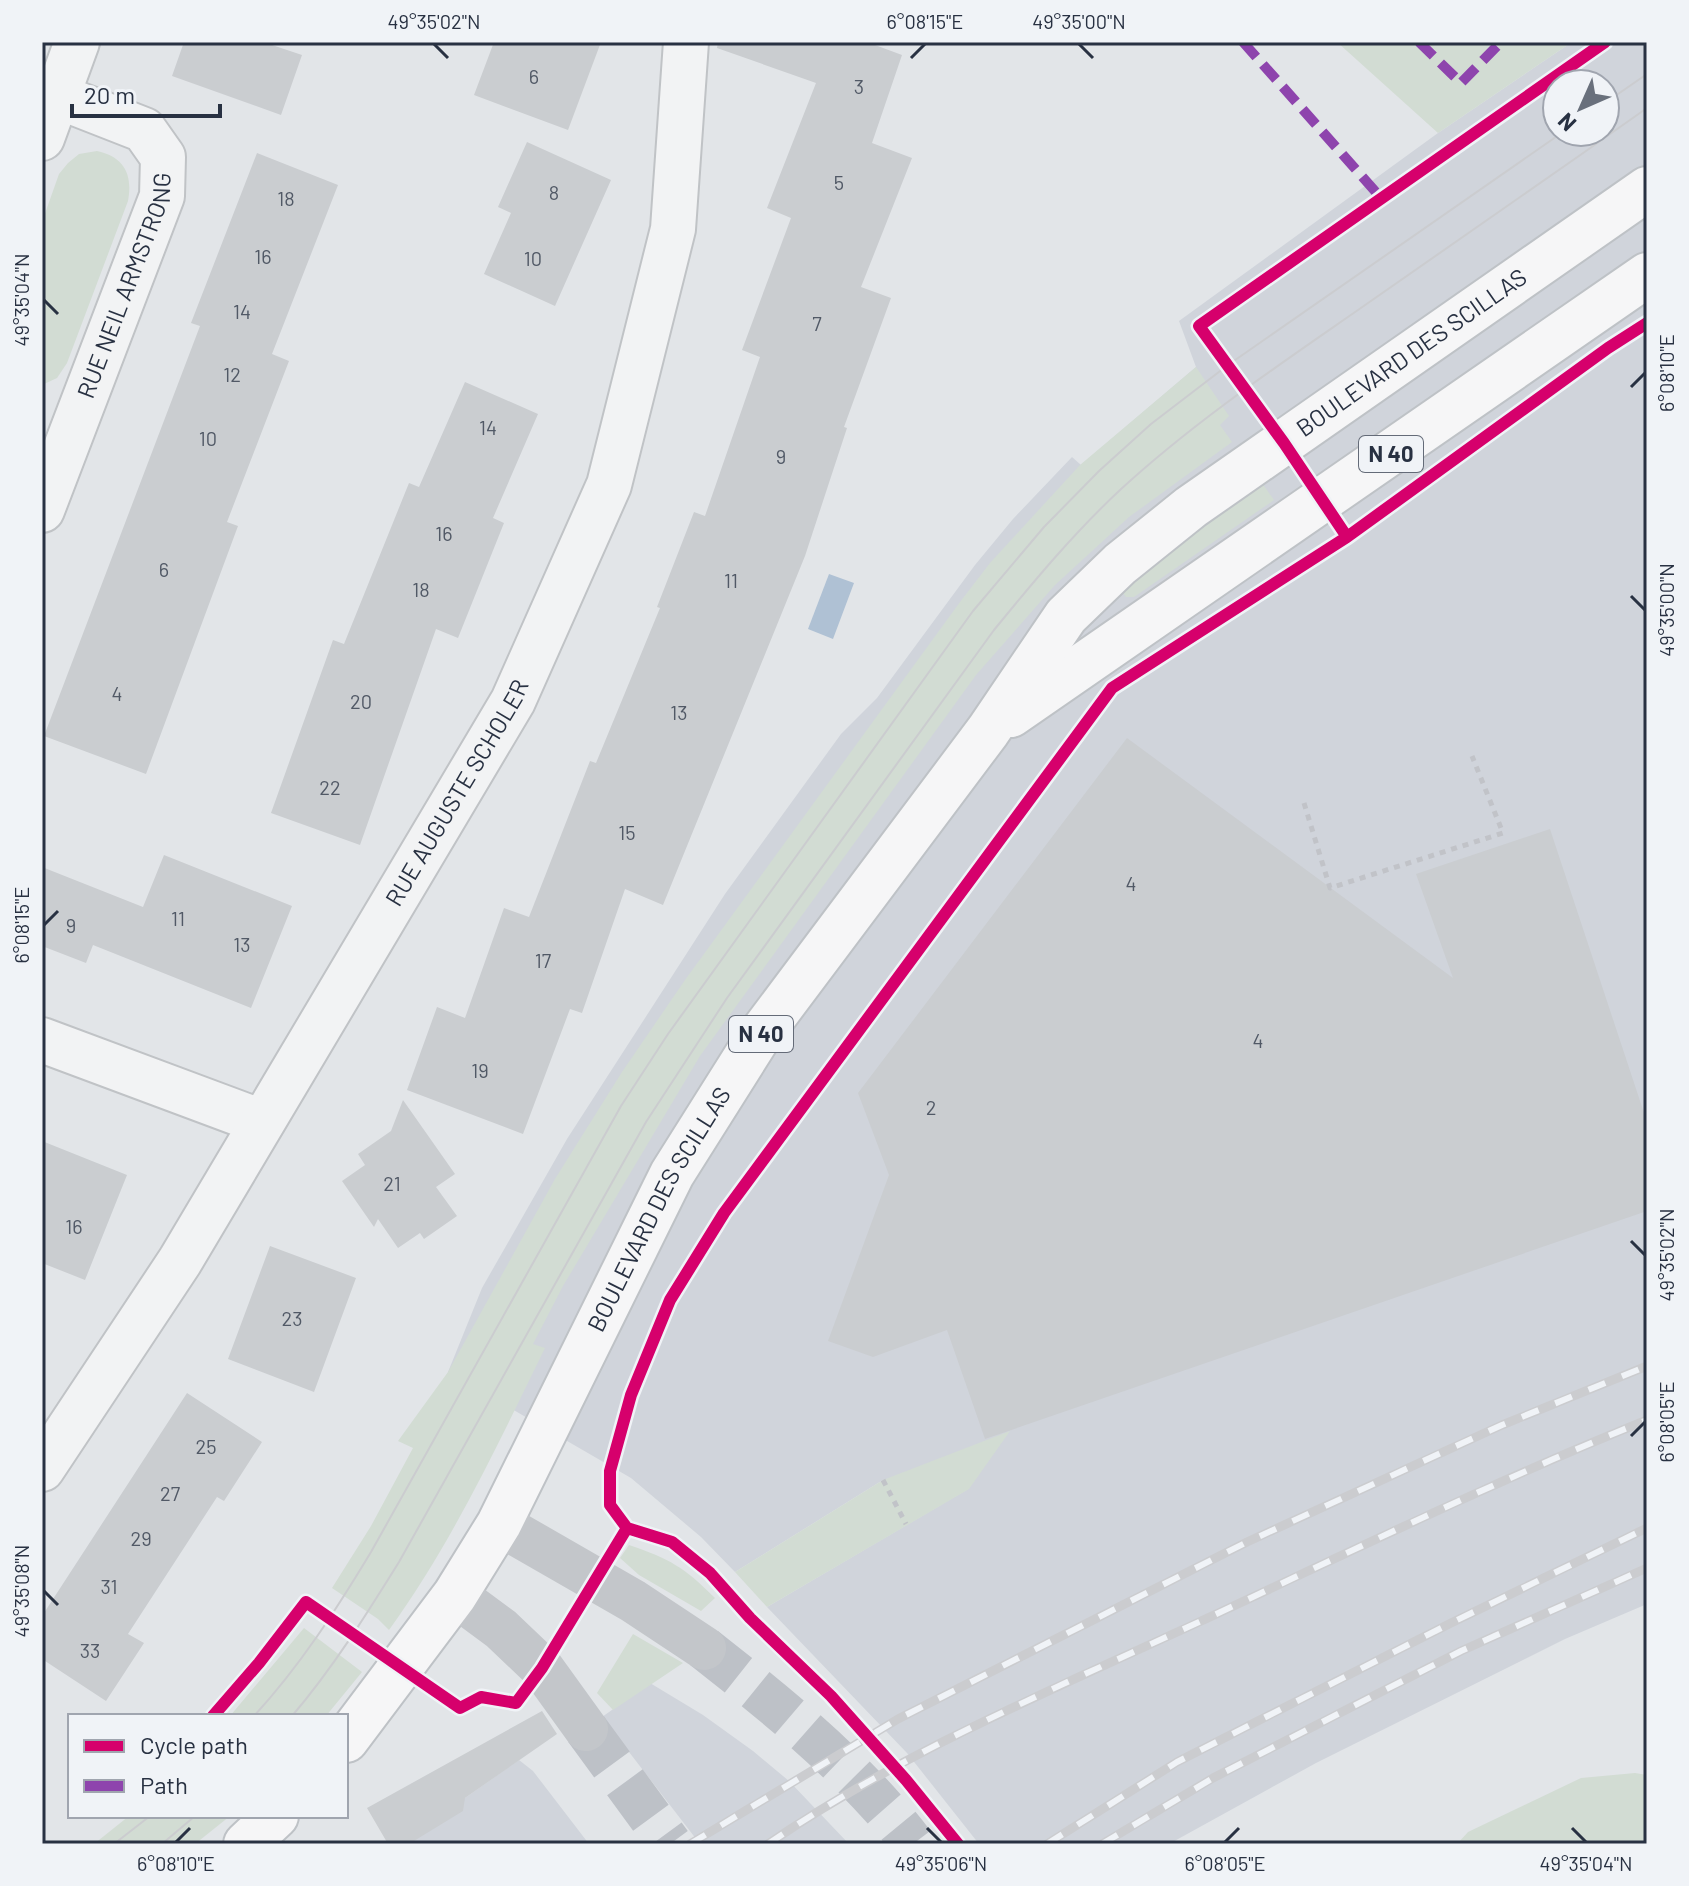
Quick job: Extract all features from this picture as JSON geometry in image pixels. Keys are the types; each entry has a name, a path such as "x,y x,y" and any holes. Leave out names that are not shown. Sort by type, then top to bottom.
{"main road":[{"name":"BOULEVARD DES SCILLAS","path":"455,1595 499,1524 672,1174 757,1039 988,731 1066,616 1120,564 1191,507 1647,189"},
{"name":"BOULEVARD DES SCILLAS","path":"988,731 1647,275"},
{"path":"499,1524 633,1601 704,1648"},
{"path":"455,1595 501,1629 542,1668 586,1729"},
{"name":"N 40","path":"348,1737 455,1595"},
{"path":"246,1844 274,1818"}],"street":[{"path":"42,138 77,42"},
{"name":"RUE AUGUSTE SCHOLER","path":"42,1469 180,1261 513,701 609,485 673,229 686,42"},
{"name":"RUE NEIL ARMSTRONG","path":"42,510 56,433 162,196 163,157 144,130 57,96"},
{"path":"42,1040 262,1122"}],"path":[{"path":"1304,803 1330,888 1503,833 1472,756"},
{"path":"883,1480 906,1524"}],"shaded area":[{"path":"1337,42 1572,42 1438,133"},
{"path":"1572,42 1647,42 1647,1604 1565,1639 1316,1763 1169,1844 979,1844 907,1753 767,1607 968,1489 883,1480 735,1572 701,1537 631,1478 448,1372 482,1288 567,1139 725,894 841,734 877,698 975,565 1013,519 1072,457 1081,465 1196,367 1179,321 1438,133"},
{"path":"97,151 114,158 124,168 129,183 128,201 67,363 57,378 42,385 42,222 59,174 79,154"},
{"path":"1196,367 1229,416 1220,425 1232,442 1129,517 1055,585 976,675 700,1056 563,1286 533,1344 545,1348 492,1456 454,1528 389,1630 332,1588 371,1526 413,1448 398,1441 448,1372 555,1179 622,1072 685,980 990,563 1080,465"},
{"path":"1262,483 1274,500 1134,597 1126,597 1122,592 1127,585 1187,535"},
{"path":"1010,1431 969,1489 767,1607 735,1572 883,1480"},
{"path":"629,1545 676,1565 715,1598 701,1611 639,1575 620,1558"},
{"path":"304,1628 362,1672 328,1714 232,1714"},
{"path":"633,1634 683,1663 613,1710 597,1693"},
{"path":"650,1683 703,1715 753,1751 789,1781 849,1844 700,1844 602,1717"},
{"path":"519,1760 533,1771 589,1844 408,1844 465,1798"},
{"path":"1635,1773 1647,1775 1647,1844 1457,1844 1468,1832 1581,1778"},
{"path":"126,1818 228,1818 195,1844 94,1844"}],"water":[{"path":"829,574 854,583 833,639 808,629"}],"building":[{"path":"184,42 263,42 302,55 281,115 172,76"},
{"path":"494,42 601,42 568,130 474,95"},
{"path":"718,42 867,42 902,55 872,143 912,158 861,287 891,298 844,427 847,428 805,556 663,905 625,889 582,1013 570,1009 523,1134 407,1090 437,1007 465,1018 504,908 529,917 590,761 596,763 660,608 657,607 694,512 705,516 760,357 742,350 791,218 767,208 816,83 717,48"},
{"path":"527,142 611,180 555,306 484,274 511,213 498,207"},
{"path":"257,153 338,185 272,354 289,361 227,522 238,526 146,774 44,736 200,326 191,323"},
{"path":"465,382 538,414 493,518 504,523 458,638 436,629 360,845 271,813 333,640 344,644 409,483 419,487"},
{"path":"1127,738 1453,978 1416,874 1550,829 1647,1122 1647,1211 985,1439 947,1330 873,1357 828,1341 889,1175 858,1093"},
{"path":"164,855 292,906 251,1008 93,945 86,963 42,946 42,867 143,907"},
{"path":"403,1100 455,1174 436,1187 457,1216 424,1239 420,1233 398,1248 378,1219 374,1227 342,1181 365,1165 358,1154 391,1131"},
{"path":"42,1141 127,1175 85,1280 42,1263"},
{"path":"270,1246 356,1278 314,1392 228,1359"},
{"path":"187,1393 262,1442 224,1501 217,1497 128,1634 144,1643 106,1701 42,1659 42,1616"},
{"path":"542,1711 557,1734 465,1798 463,1811 409,1844 388,1844 367,1808"}],"tunnel":[{"path":"704,1648 841,1764 913,1844"},
{"path":"586,1729 670,1844"}],"tram line":[{"path":"1621,92 1647,74"},
{"path":"294,1714 335,1660 399,1562 646,1122 727,998 994,630 1024,594 1103,506 1206,418 1647,108"},
{"path":"256,1714 317,1637 371,1552 621,1106 668,1034 973,611 1044,527 1151,424 1228,365 1541,147"},
{"path":"114,1844 147,1818"},
{"path":"162,1844 193,1818"}],"railway":[{"path":"690,1844 898,1719 1247,1542 1502,1425 1647,1366"},
{"path":"768,1844 871,1780 979,1724 1478,1493 1647,1420"},
{"path":"1047,1844 1177,1762 1647,1528"},
{"path":"1102,1844 1213,1778 1461,1651 1647,1568"}],"marked path":[{"path":"1243,42 1382,199"},
{"path":"1419,42 1461,83 1501,42"}],"cycle path":[{"path":"1347,537 1284,443 1199,326 1605,42"},
{"path":"958,1844 831,1696 750,1618 710,1573 672,1542 627,1528 610,1505 610,1471 631,1395 670,1300 724,1213 1112,688 1347,537 1647,323"},
{"path":"215,1714 306,1602 460,1708 481,1697 516,1703 542,1668 627,1528"}]}
